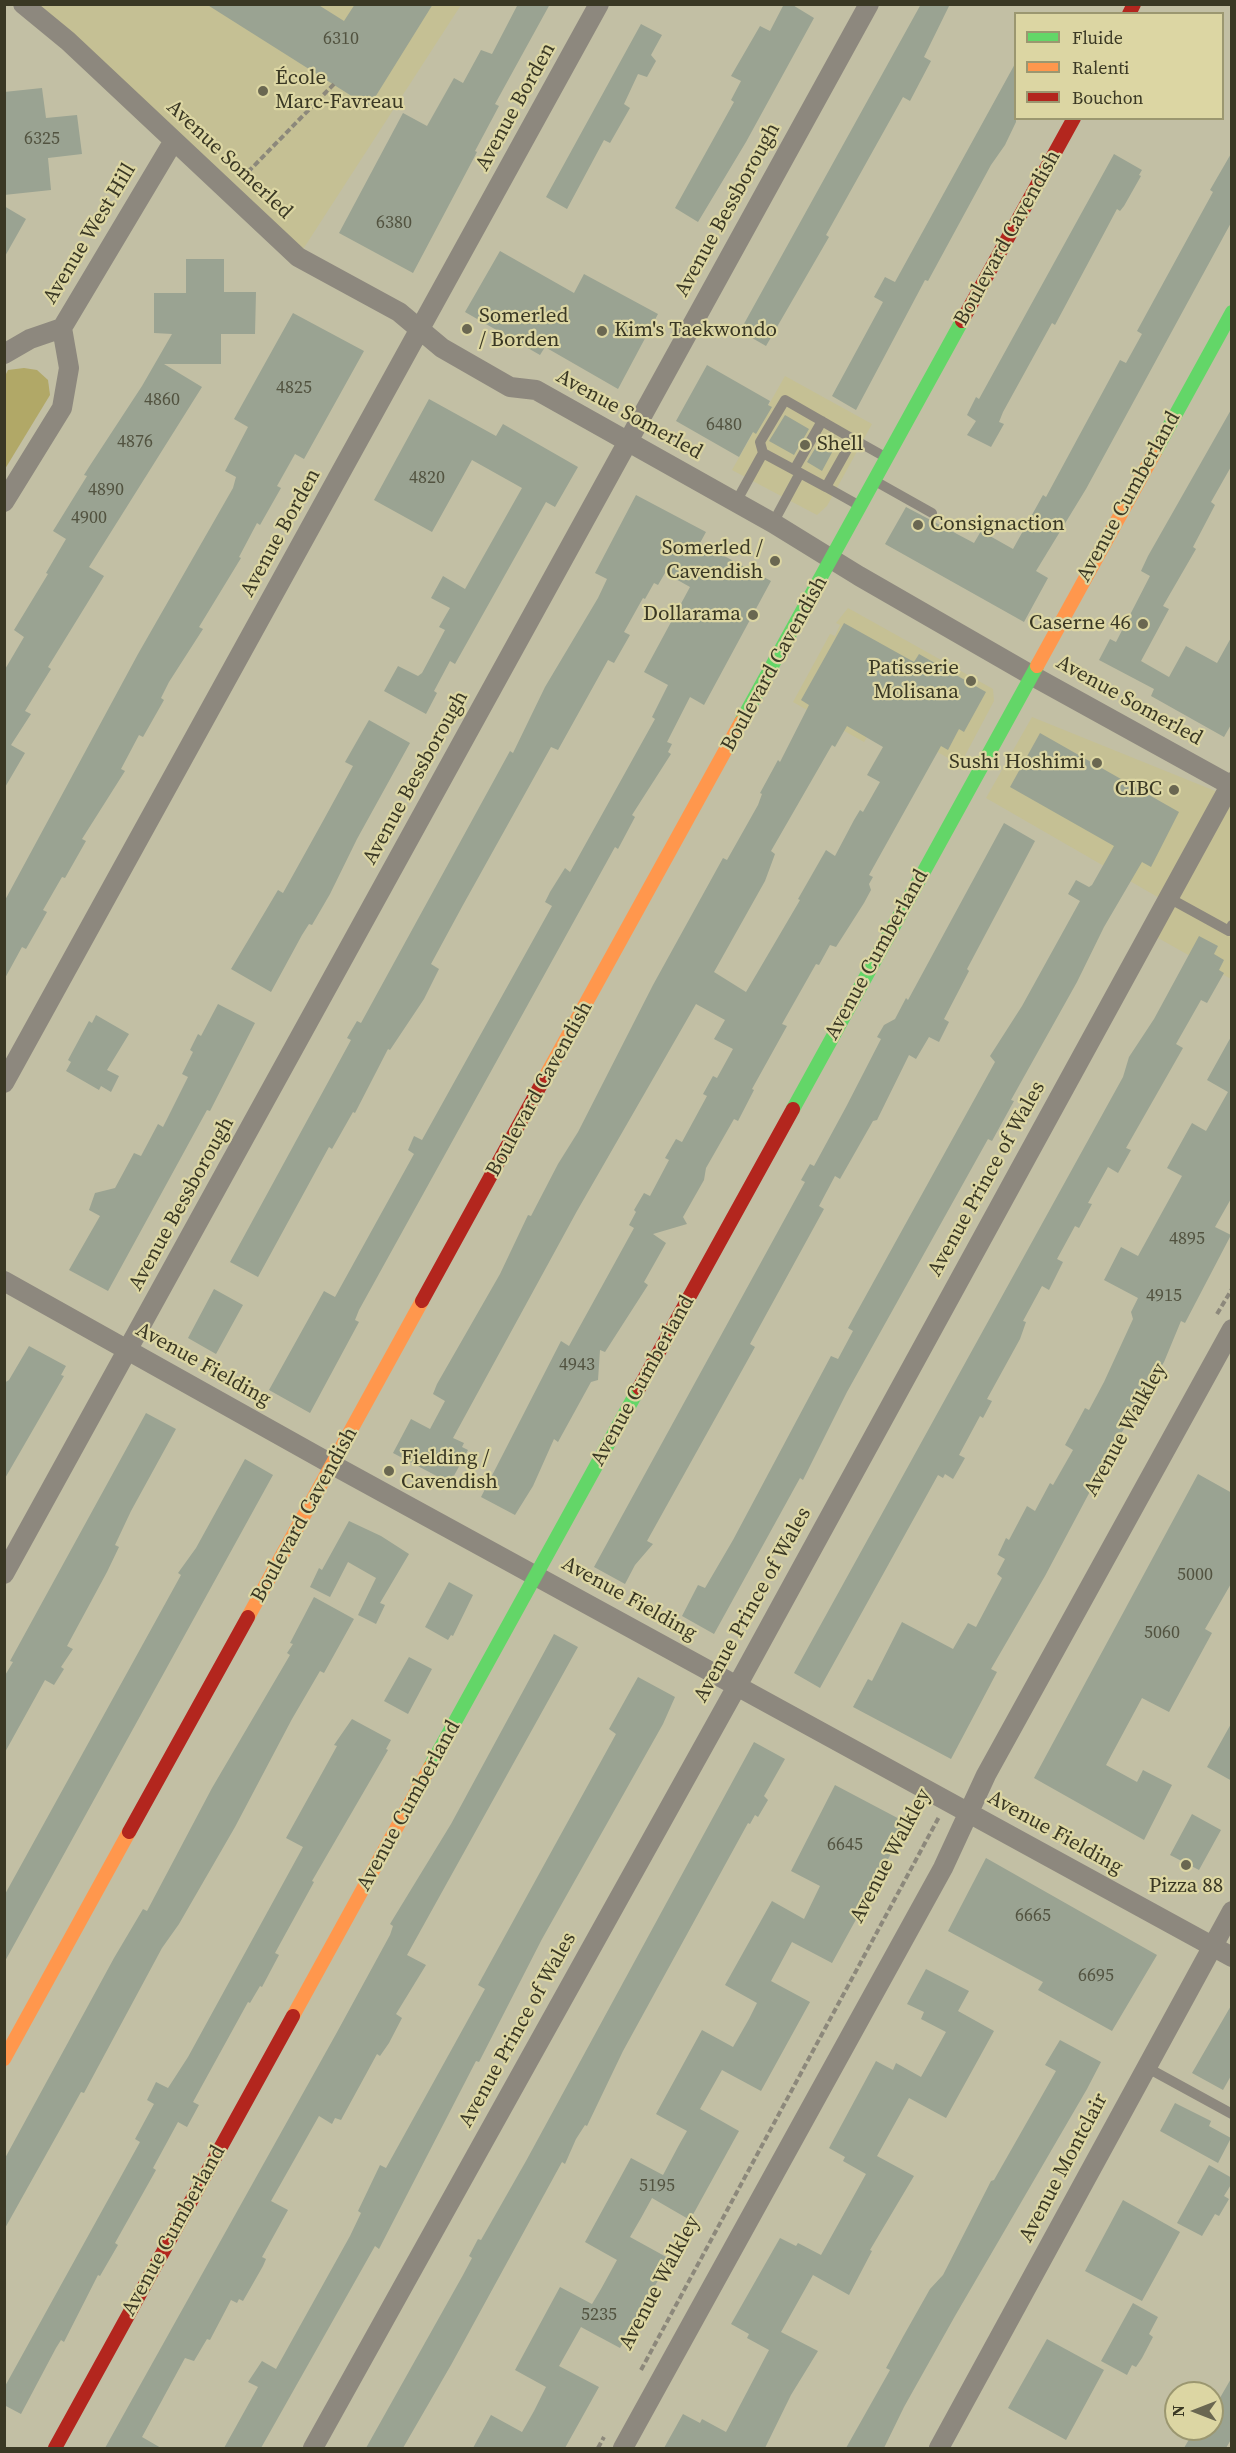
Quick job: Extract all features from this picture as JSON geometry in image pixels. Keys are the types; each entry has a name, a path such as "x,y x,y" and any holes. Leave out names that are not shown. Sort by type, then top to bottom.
{"street":[{"name":"Avenue Somerled","path":"23,4 68,41 297,257 399,312 442,348 510,387 536,390 773,523 832,560 1031,675 1231,785"},
{"name":"Avenue Borden","path":"4,1083 599,4"},
{"name":"Avenue Bessborough","path":"4,1574 628,441 860,8"},
{"name":"Boulevard Cavendish","path":"4,2059 1073,120"},
{"name":"Avenue West Hill","path":"4,354 30,339 62,327 173,142"},
{"name":"Avenue Cumberland","path":"55,2448 1232,312"},
{"path":"4,502 62,408 69,368 62,327"},
{"name":"Avenue Prince of Wales","path":"313,2448 736,1686 1231,785"},
{"name":"Avenue Fielding","path":"4,1281 333,1465 1232,1957"},
{"name":"Avenue Walkley","path":"623,2448 943,1868 966,1812 1223,1324"},
{"name":"Avenue Montclair","path":"939,2448 1232,1911"}],"lane":[{"path":"736,502 763,453 760,442 784,400 887,458"},
{"path":"773,523 822,421"},
{"path":"826,487 853,439"},
{"path":"763,453 861,507"},
{"path":"875,481 932,513"},
{"path":"1169,898 1228,931 1232,925"},
{"path":"1146,2067 1232,2114"}],"path":[{"path":"248,172 334,84"},
{"path":"1223,1324 1232,1289"},
{"name":"Avenue Walkley","path":"638,2375 948,1802"},
{"path":"598,2448 609,2427"}],"shaded area":[{"name":"École Marc-Favreau","path":"31,4 461,5 298,257"},
{"path":"24,368 37,370 48,380 50,395 5,469 5,376 8,370"},
{"path":"785,376 872,424 827,506 817,515 732,470"},
{"path":"848,608 993,689 994,701 960,765 879,718 864,742 793,702 830,634 835,636 840,625 836,623"},
{"path":"1032,717 1230,797 1231,795 1231,979 1151,934 1168,903 986,798"}],"building":[{"path":"206,4 317,4 344,21 355,4 433,4 369,107"},
{"path":"518,4 550,4 495,104 499,106 475,151 477,152 413,273 339,233 403,113 427,126 454,78 463,83 481,50 492,54"},
{"path":"784,4 791,4 814,18 746,142 698,222 675,208 734,102 731,100 741,81 731,76 760,26 770,31"},
{"path":"921,4 950,4 924,57 931,61 910,101 903,97 826,235 829,237 766,346 740,331"},
{"path":"641,24 662,35 651,55 656,61 647,77 638,74 624,104 630,108 610,143 604,140 567,209 546,197"},
{"path":"1014,66 1014,120 1016,122 928,281 925,280 856,410 832,396 883,302 874,297 885,277 895,282"},
{"path":"42,88 46,118 77,115 82,154 48,158 51,190 4,195 4,92"},
{"path":"1232,152 1232,221 1086,489 1036,571 1048,578 1024,622 885,544 906,507 974,543 981,531 1013,549 1043,495 1046,497 1120,360 1126,363 1142,334 1137,331 1213,192 1210,190"},
{"path":"1114,154 1142,170 1139,175 1141,176 1124,206 1120,211 1117,209 1055,325 1052,323 1003,412 999,422 1004,424 991,447 967,435 976,421 967,415 976,397 979,399"},
{"path":"4,206 26,219 4,258"},
{"path":"500,251 574,293 584,274 658,314 618,389 545,347 540,355 465,312"},
{"path":"186,259 224,259 224,292 256,292 255,334 221,334 221,364 164,364 202,387 89,567 104,576 48,667 51,669 25,711 31,714 11,745 25,753 4,789 4,671 24,637 14,630 66,539 53,531 87,476 84,475 142,386 172,334 154,333 154,293 186,293"},
{"path":"293,313 364,351 304,459 295,454 277,486 281,488 260,525 257,523 239,557 241,558 199,627 203,629 169,682 161,698 164,700 143,737 139,735 121,769 125,771 82,839 86,841 65,878 62,877 43,910 47,912 26,949 22,947 4,980 4,902 138,654 233,488 236,477 225,471 248,427 234,419"},
{"path":"707,365 770,401 768,405 772,407 756,434 753,432 739,457 676,421"},
{"path":"429,399 496,436 503,424 578,467 555,507 546,502 455,664 450,661 434,691 437,693 426,714 384,691 398,666 418,676 422,673 445,630 439,627 450,608 431,598 443,576 465,589 522,488 472,460 432,532 374,500"},
{"path":"1232,408 1232,465 1211,502 1215,505 1193,547 1196,549 1163,606 1169,609 1141,661 1169,677 1186,646 1217,663 1232,636 1232,723 1224,737 1151,696 1154,689 1099,660 1110,639 1116,642 1150,576 1141,571 1148,556"},
{"path":"785,415 809,429 794,455 769,441"},
{"path":"822,437 836,445 822,471 807,462"},
{"path":"636,495 706,532 700,543 771,581 704,705 690,697 667,742 672,744 668,752 671,754 632,815 635,817 618,849 615,847 359,1310 355,1320 359,1322 310,1413 269,1390 324,1291 335,1297 414,1154 408,1150 414,1136 422,1140 552,906 545,902 550,892 565,868 570,872 655,719 652,717 668,685 644,672 690,587 665,573 658,585 654,583 645,599 643,598 624,632 630,635 614,663 608,660 558,750 551,747 463,905 431,964 439,969 424,999 390,1050 388,1049 355,1113 353,1112 332,1149 329,1147 258,1277 230,1262 351,1040 347,1038 357,1021 361,1023 510,751 513,753 545,687 598,598 607,579 595,573"},
{"path":"844,623 914,662 919,654 986,692 964,732 959,729 948,750 941,746 869,875 873,877 869,884 871,890 864,903 836,947 830,945 819,965 816,964 782,1024 787,1026 752,1089 754,1090 738,1121 734,1119 706,1168 704,1180 683,1217 687,1224 653,1234 666,1243 644,1282 648,1285 605,1352 600,1350 598,1380 591,1382 558,1442 554,1439 533,1486 515,1515 481,1497 561,1341 569,1346 634,1228 629,1225 636,1212 634,1210 644,1193 650,1196 669,1160 665,1158 676,1139 682,1142 707,1096 703,1094 713,1076 717,1078 733,1049 714,1039 725,1020 696,1004 577,1211 453,1438 464,1443 462,1447 468,1450 450,1483 393,1453 411,1419 430,1429 445,1401 433,1394 437,1384 500,1274 528,1215 531,1216 558,1164 578,1132 653,985 723,858 727,860 758,805 762,794 760,793 778,760 780,762 809,705 801,700","holes":["847,726 883,747 867,775 880,782 863,812 860,810 835,856 826,850 798,899 800,900 746,992 714,972 765,881 775,854 771,851 832,745 835,747"]},
{"path":"369,720 410,743 357,839 330,894 312,925 309,924 302,935 271,992 231,969 278,890 283,893 323,821 353,766 345,762"},
{"path":"1040,733 1179,812 1151,867 1142,862 1104,927 1077,982 1011,1100 1014,1101 992,1141 988,1139 847,1392 803,1480 800,1478 714,1634 682,1616 698,1585 705,1588 733,1540 831,1356 838,1359 853,1331 848,1328 995,1062 990,1056 1022,1006 1080,901 1068,894 1076,880 1089,887 1092,885 1114,846 1010,787"},
{"path":"1004,823 1035,841 967,969 969,971 944,1019 949,1022 939,1042 929,1037 916,1059 909,1055 877,1120 873,1121 840,1179 835,1176 819,1206 824,1209 750,1344 755,1347 647,1541 653,1544 635,1565 625,1584 594,1567 805,1182 801,1180 810,1164 814,1166 846,1107 881,1039 877,1037 884,1025 895,1019 906,998 908,1000"},
{"path":"1199,936 1218,946 1214,954 1224,960 1219,970 1224,973 1207,1003 1201,1000 1176,1044 1183,1048 1126,1148 1131,1150 1118,1173 1108,1167 1088,1203 1092,1204 1079,1228 1075,1226 1057,1259 1063,1262 1049,1290 1042,1286 1023,1321 1026,1322 1020,1339 987,1399 992,1401 983,1418 980,1416 959,1455 965,1458 953,1479 945,1474 943,1478 938,1475 820,1688 794,1673 1123,1077 1129,1057 1154,1019"},
{"path":"218,1004 255,1023 210,1111 207,1110 108,1291 69,1270 100,1216 89,1210 95,1193 115,1188 134,1153 141,1156 158,1124 163,1127 188,1077 182,1074 193,1052 190,1050 198,1034 201,1036"},
{"path":"96,1015 129,1034 107,1070 119,1076 111,1092 101,1086 99,1090 66,1071 71,1062 68,1060 89,1021 92,1023"},
{"path":"1232,1035 1232,1197 1215,1227 1231,1235 1185,1323 1181,1321 1164,1362 1119,1437 1045,1576 991,1669 997,1672 951,1759 853,1707 868,1679 872,1681 902,1622 953,1649 968,1623 976,1627 1002,1578 997,1574 1005,1559 998,1555 1006,1538 1009,1540 1027,1506 1035,1511 1050,1483 1053,1485 1073,1450 1065,1445 1085,1408 1089,1410 1133,1319 1131,1312 1138,1298 1104,1280 1121,1247 1138,1256 1182,1176 1167,1168 1192,1123 1206,1131 1228,1092 1207,1080"},
{"path":"214,1289 243,1305 216,1354 188,1338"},
{"path":"29,1346 66,1366 61,1375 64,1376 4,1480 4,1383 9,1380"},
{"path":"146,1413 176,1429 131,1511 115,1545 119,1547 67,1646 73,1649 61,1667 64,1669 54,1685 45,1680 4,1754 4,1677 13,1662 10,1661"},
{"path":"245,1459 273,1475 4,1963 4,1896 181,1575 178,1573 196,1548"},
{"path":"1198,1474 1232,1493 1232,1582 1205,1629 1212,1633 1169,1712 1142,1698 1106,1765 1137,1782 1143,1770 1172,1785 1144,1840 1034,1778"},
{"path":"349,1521 381,1536 409,1554 380,1603 385,1605 376,1624 358,1615 376,1578 348,1562 330,1597 310,1587 319,1568 322,1570"},
{"path":"449,1582 473,1595 453,1636 451,1635 448,1640 425,1627"},
{"path":"314,1597 354,1619 324,1673 320,1671 292,1719 235,1827 179,1924 162,1948 84,2093 81,2092 4,2230 4,2160 114,1958 143,1909 147,1911 212,1788 290,1655 287,1653 293,1644 290,1643"},
{"path":"554,1634 578,1647 407,1955 426,1965 396,2014 402,2018 389,2043 380,2056 377,2054 341,2120 335,2118 332,2124 319,2116 271,2201 288,2210 262,2257 266,2259 263,2266 243,2301 239,2299 237,2303 231,2300 210,2340 207,2339 194,2361 185,2358 142,2437 161,2448 105,2448 390,1935 393,1926 390,1924 451,1824"},
{"path":"409,1657 432,1669 408,1714 384,1701"},
{"path":"638,1677 675,1697 663,1724 542,1939 479,2062 476,2061 379,2249 375,2246 261,2448 224,2448 258,2387 248,2382 262,2361 276,2369 350,2236 361,2213 358,2211 380,2165 386,2168 485,1989 478,1985 616,1734 609,1729"},
{"path":"352,1719 391,1740 386,1749 388,1750 312,1881 314,1882 275,1953 279,1955 262,1987 260,1986 250,2003 248,2002 193,2102 199,2105 187,2127 178,2122 153,2168 156,2170 115,2243 118,2245 100,2276 98,2275 64,2342 61,2340 56,2348 21,2414 4,2405 4,2388 140,2142 135,2139 154,2104 147,2100 156,2082 168,2088 188,2057 303,1847 286,1838 337,1746 334,1745"},
{"path":"1232,1722 1232,1781 1207,1767"},
{"path":"754,1742 785,1759 764,1796 768,1800 758,1817 755,1815 750,1824 748,1823 623,2051 587,2126 585,2125 576,2139 565,2164 562,2162 403,2448 366,2448 463,2275 478,2239 481,2240 526,2161"},
{"path":"835,1785 907,1823 864,1905 832,1963 792,1942 771,1981 810,2002 761,2091 722,2070 700,2109 739,2131 690,2220 652,2198 630,2237 670,2259 620,2348 581,2327 559,2366 599,2387 565,2448 473,2448 491,2415 522,2432 546,2387 515,2370 560,2287 592,2304 617,2260 585,2242 631,2158 663,2175 687,2131 656,2114 702,2030 733,2047 749,2019 757,2003 725,1985 772,1901 804,1919 820,1886 791,1871"},
{"path":"1192,1814 1221,1830 1199,1870 1170,1855"},
{"path":"986,1858 1157,1955 1112,2031 1038,1990 1043,1982 948,1931"},
{"path":"926,1969 969,1991 958,2011 994,2031 946,2118 909,2098 877,2156 914,2176 870,2250 872,2251 849,2295 813,2275 781,2332 818,2351 791,2395 765,2448 664,2448 683,2414 700,2423 702,2419 726,2432 769,2350 747,2338 749,2334 731,2324 780,2238 796,2246 798,2243 821,2255 866,2174 843,2161 845,2157 829,2148 876,2061 893,2070 896,2063 921,2077 946,2032 921,2019 924,2012 907,2004"},
{"path":"1232,2004 1232,2074 1223,2090 1192,2073"},
{"path":"1060,2040 1101,2062 1087,2089 955,2316 904,2407 884,2448 846,2448 890,2370 886,2368 904,2335 930,2289 943,2275 991,2181 994,2180 1056,2071 1045,2065"},
{"path":"1175,2103 1211,2121 1209,2126 1231,2138 1218,2163 1160,2131"},
{"path":"1209,2165 1232,2178 1232,2183 1224,2196 1229,2199 1219,2216 1215,2214 1202,2236 1177,2223"},
{"path":"1123,2200 1180,2232 1142,2301 1085,2271"},
{"path":"1133,2303 1158,2317 1149,2334 1153,2337 1142,2358 1136,2367 1132,2365 1127,2375 1101,2361"},
{"path":"1047,2339 1104,2370 1066,2440 1008,2408"},
{"path":"1232,2377 1232,2438 1226,2448 1184,2448 1188,2441 1224,2441 1224,2391"}],"traffic: fast":[{"path":"1155,452 1232,312"},
{"path":"741,722 962,321"},
{"path":"793,1109 1037,666"},
{"path":"430,1767 639,1388"}],"traffic: slow":[{"path":"1037,666 1155,452"},
{"path":"544,1079 741,722"},
{"path":"248,1617 422,1301"},
{"path":"293,2016 430,1767"},
{"path":"4,2059 129,1832"}],"traffic: jam":[{"path":"1130,12 1134,4"},
{"path":"962,321 1073,120"},
{"path":"422,1301 544,1079"},
{"path":"639,1388 793,1109"},
{"path":"129,1832 248,1617"},
{"path":"55,2448 293,2016"}],"place":[{"name":"École Marc-Favreau","path":"263,91"},
{"name":"Somerled / Borden","path":"467,329"},
{"name":"Kim's Taekwondo","path":"602,331"},
{"name":"Shell","path":"805,445"},
{"name":"Consignaction","path":"918,525"},
{"name":"Somerled / Cavendish","path":"775,561"},
{"name":"Dollarama","path":"753,615"},
{"name":"Caserne 46","path":"1143,624"},
{"name":"Patisserie Molisana","path":"971,681"},
{"name":"Sushi Hoshimi","path":"1097,763"},
{"name":"CIBC","path":"1174,790"},
{"name":"Fielding / Cavendish","path":"389,1471"},
{"name":"Pizza 88","path":"1186,1865"}]}
